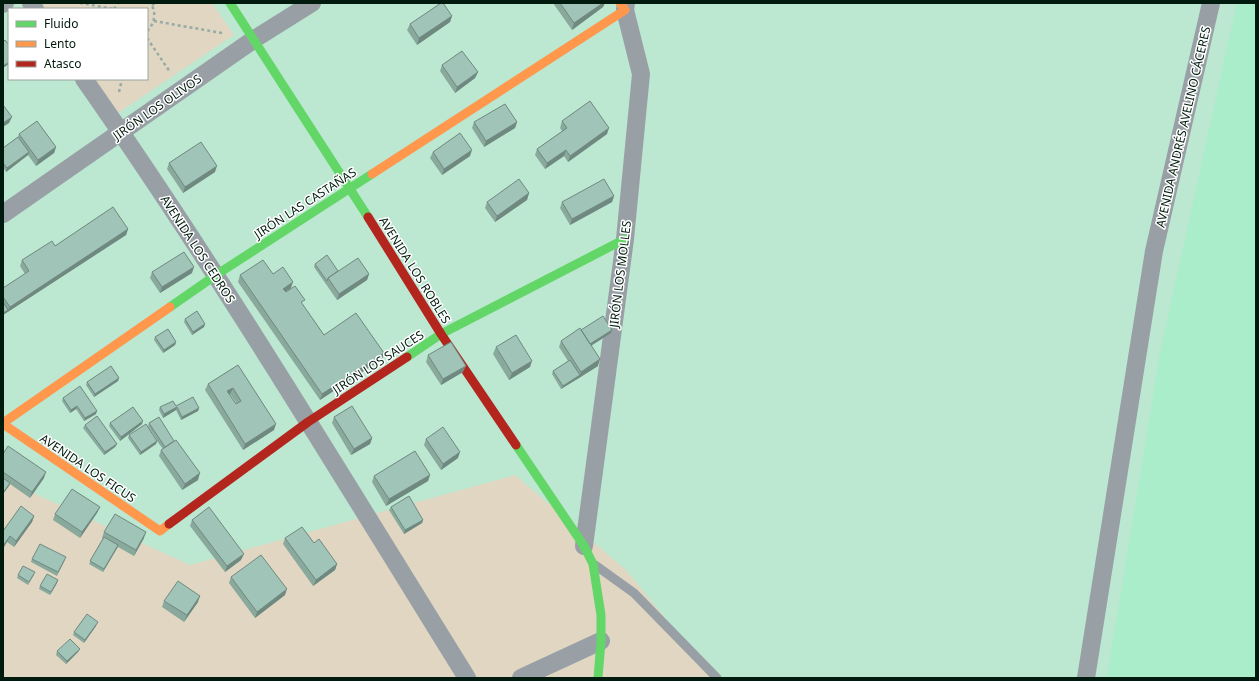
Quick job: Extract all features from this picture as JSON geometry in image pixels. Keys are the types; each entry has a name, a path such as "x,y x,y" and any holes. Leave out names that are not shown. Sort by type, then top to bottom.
{"street":[{"name":"AVENIDA LOS ROBLES","path":"230,3 350,189 441,334 584,546 593,564 601,615 601,641 598,678"},
{"name":"JIRÓN LOS OLIVOS","path":"3,214 253,40 312,3"},
{"name":"AVENIDA ANDRÉS AVELINO CÁCERES","path":"1086,678 1154,251 1211,3"},
{"name":"JIRÓN LAS CASTAÑAS","path":"3,424 216,275 350,189 624,5"},
{"name":"JIRÓN LOS MOLLES","path":"584,546 625,239 641,74 624,5"},
{"name":"AVENIDA LOS CEDROS","path":"85,80 121,131 216,275 467,678"},
{"name":"JIRÓN LOS SAUCES","path":"160,531 308,422 441,334 625,239"},
{"name":"AVENIDA LOS FICUS","path":"3,424 160,531"},
{"path":"521,678 601,641"}],"lane":[{"path":"593,564 634,593 717,678"}],"path":[{"path":"80,3 108,8"},
{"path":"148,30 154,21 155,13 151,4 156,3"},
{"path":"154,21 226,34"},
{"path":"148,39 173,76"}],"shaded area":[{"path":"39,3 212,3 234,35 115,115 91,80 148,80 148,8 42,8"},
{"path":"1237,3 1256,3 1256,678 1107,678 1160,353"},
{"path":"515,475 626,570 714,678 3,678 3,479 190,565"}],"building":[{"path":"443,3 452,16 419,38 410,24"},
{"path":"560,3 603,3 574,23"},
{"path":"5,40 8,44 8,63 3,66 3,42"},
{"path":"462,51 478,72 457,87 442,65"},
{"path":"590,101 609,128 570,156 566,150 547,163 537,149 567,128 562,121"},
{"path":"505,104 517,122 486,141 474,122"},
{"path":"3,105 12,117 3,123"},
{"path":"37,121 56,147 38,160 19,134"},
{"path":"460,133 472,150 444,169 433,152"},
{"path":"18,137 29,152 7,168 3,163 3,148"},
{"path":"201,142 217,166 185,187 169,163"},
{"path":"519,179 529,193 497,216 487,202"},
{"path":"604,179 614,196 572,219 562,202"},
{"path":"113,207 128,229 10,307 3,297 3,288 29,271 22,260 52,241 55,246"},
{"path":"184,252 194,267 162,287 152,272"},
{"path":"327,255 338,271 328,278 327,281 315,264"},
{"path":"358,258 369,274 339,294 328,278"},
{"path":"263,260 273,274 283,267 293,282 283,289 286,292 295,286 305,300 301,302 324,335 356,313 384,353 322,394 240,275"},
{"path":"3,302 8,310 3,313"},
{"path":"197,311 205,324 193,332 185,319"},
{"path":"603,316 612,330 590,344 581,330"},
{"path":"580,328 600,359 581,372 561,341"},
{"path":"168,329 176,342 164,350 155,337"},
{"path":"516,335 532,361 512,373 496,347"},
{"path":"451,342 466,366 443,379 428,355"},
{"path":"570,360 580,375 563,386 553,371"},
{"path":"238,365 276,424 245,444 208,384","holes":["233,388 241,401 236,404 227,391"]},
{"path":"111,366 119,378 95,394 87,382"},
{"path":"80,386 97,411 85,418 77,406 71,410 63,398"},
{"path":"193,397 199,408 182,417 177,407 164,414 160,407 173,401 176,406"},
{"path":"352,406 372,438 354,449 334,417"},
{"path":"133,407 143,421 121,437 110,423"},
{"path":"97,416 117,444 105,452 85,425"},
{"path":"159,417 174,441 165,447 149,423"},
{"path":"146,424 157,441 141,452 129,435"},
{"path":"443,427 460,452 443,464 426,439"},
{"path":"176,440 200,473 185,484 161,450"},
{"path":"8,446 46,472 32,492 3,472 3,454"},
{"path":"415,451 430,475 389,499 374,476"},
{"path":"3,478 10,483 3,493"},
{"path":"72,489 100,507 82,532 55,514"},
{"path":"409,496 423,520 405,530 391,507"},
{"path":"21,506 34,516 16,541 10,536 3,546 3,531"},
{"path":"209,507 244,554 227,566 192,520"},
{"path":"115,514 146,532 136,550 104,532"},
{"path":"302,527 314,543 319,539 337,564 316,580 285,538"},
{"path":"104,537 118,545 104,569 90,561"},
{"path":"40,544 66,557 58,572 32,559"},
{"path":"261,555 287,589 257,612 231,577"},
{"path":"23,566 35,572 29,582 18,575"},
{"path":"47,574 58,580 51,592 40,586"},
{"path":"178,581 200,596 187,615 164,601"},
{"path":"87,614 98,622 85,640 74,632"},
{"path":"70,639 80,649 67,661 57,651"}],"traffic: fast":[{"path":"230,3 368,217"},
{"path":"170,307 216,275 372,174"},
{"path":"407,357 441,334 625,239"},
{"path":"516,445 584,546 593,564 601,615 601,641 598,678"}],"traffic: slow":[{"path":"372,174 625,10 620,3"},
{"path":"3,423 170,307"},
{"path":"3,424 160,531 169,524"}],"traffic: jam":[{"path":"368,217 441,334 516,445"},
{"path":"169,524 308,422 407,357"}]}
